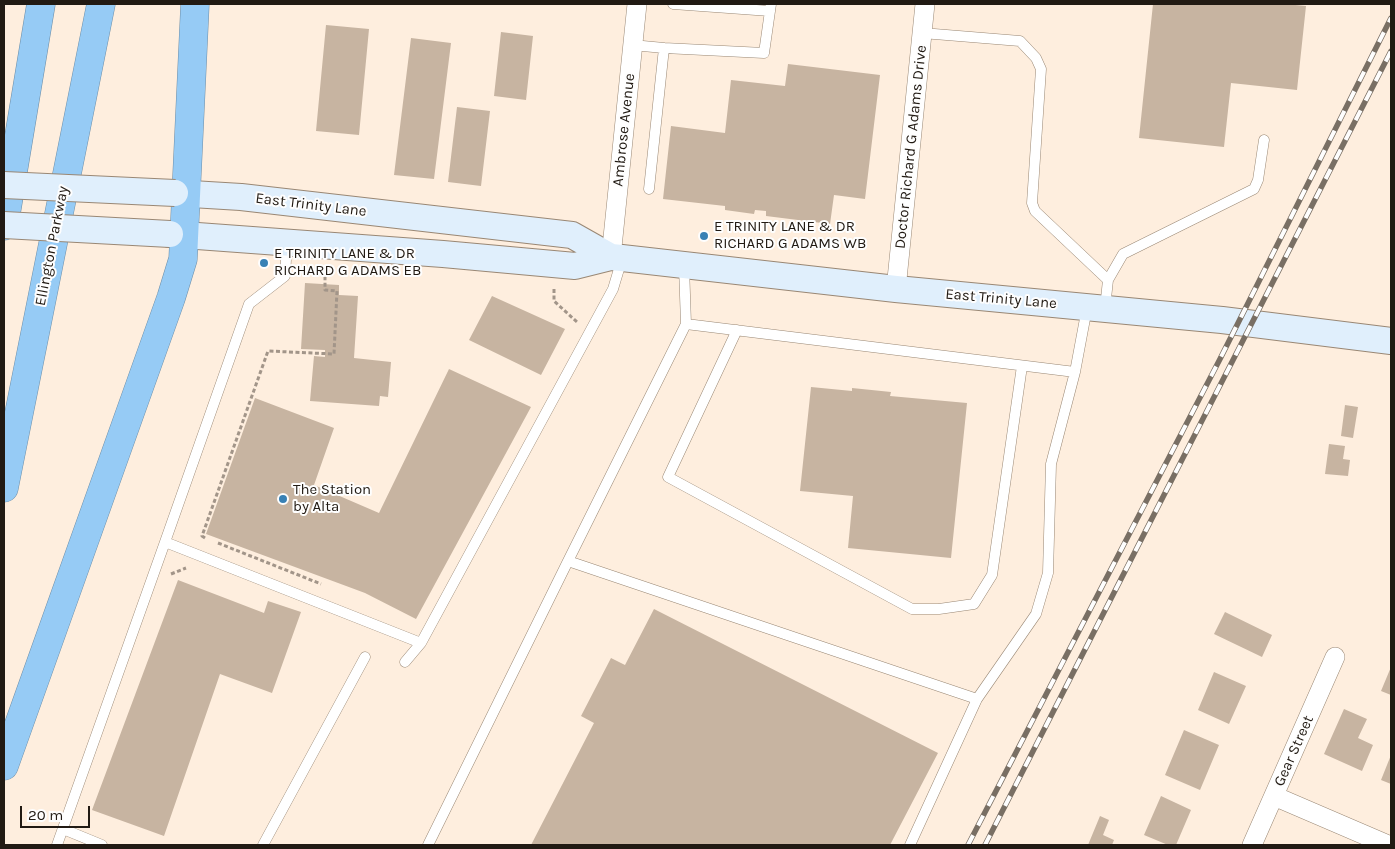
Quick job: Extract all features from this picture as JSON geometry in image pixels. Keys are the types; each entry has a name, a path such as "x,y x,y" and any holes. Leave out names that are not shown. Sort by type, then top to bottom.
{"highway":[{"path":"4,226 41,4"},
{"name":"Ellington Parkway","path":"4,488 101,4"},
{"path":"4,766 184,259 178,235 195,4"}],"main road":[{"name":"East Trinity Lane","path":"4,185 240,197 572,235 617,257"},
{"name":"East Trinity Lane","path":"4,226 178,235 452,254 575,266 617,257 896,289 1096,308 1391,341"}],"street":[{"name":"Ambrose Avenue","path":"617,257 632,45 637,4"},
{"name":"Doctor Richard G Adams Drive","path":"896,289 926,4"},
{"name":"Gear Street","path":"1252,845 1336,657"},
{"path":"1274,796 1388,845"}],"lane":[{"path":"632,45 764,53 771,8 673,4"},
{"path":"922,33 1020,41 1036,58 1041,69 1032,203 1035,211 1108,280"},
{"path":"649,189 664,48"},
{"path":"910,845 977,699 1036,614 1048,573 1051,464 1075,372 1096,308 1108,280 1123,254 1254,189 1258,180 1264,140"},
{"path":"57,845 249,304 285,276 287,243"},
{"path":"405,662 421,643 613,289 617,257"},
{"path":"428,845 686,324 684,265"},
{"path":"686,324 1075,372"},
{"path":"737,330 668,477 912,609 939,609 974,604 992,575 1022,366"},
{"path":"165,542 421,643"},
{"path":"568,561 977,699"},
{"path":"264,845 365,657"},
{"path":"63,829 102,845"}],"path":[{"path":"325,265 325,290 337,290 334,354 268,351 202,536 325,586"},
{"path":"554,284 554,301 580,325"}],"building":[{"path":"1153,4 1285,4 1306,6 1297,90 1231,83 1224,147 1139,138"},
{"path":"326,25 369,29 359,135 316,131"},
{"path":"501,32 533,36 526,100 494,96"},
{"path":"411,38 451,43 434,179 394,175"},
{"path":"788,64 880,75 865,199 834,195 830,224 766,216 766,211 755,210 754,214 725,210 725,206 663,199 671,126 725,133 731,80 785,86"},
{"path":"457,107 490,111 481,186 448,182"},
{"path":"305,283 339,285 339,295 358,296 354,358 391,362 388,397 380,396 379,406 310,401 314,356 325,357 325,350 301,349"},
{"path":"492,296 565,329 541,375 469,340"},
{"name":"The Station by Alta","path":"449,369 531,407 416,619 365,593 206,534 255,398 334,428 314,485 379,513"},
{"path":"811,387 852,391 852,388 891,392 890,396 967,403 951,558 848,548 853,496 800,491"},
{"path":"1345,405 1358,407 1353,438 1341,436"},
{"path":"1329,444 1345,446 1343,459 1350,460 1348,476 1325,474"},
{"path":"178,580 264,613 268,601 301,612 272,693 220,674 164,836 92,810"},
{"path":"654,609 938,753 890,845 531,845 594,723 581,716 611,658 625,665"},
{"path":"1225,612 1272,635 1262,657 1214,634"},
{"path":"1391,667 1391,695 1381,691"},
{"path":"1214,672 1246,686 1229,724 1198,710"},
{"path":"1344,709 1367,719 1358,738 1373,745 1362,771 1324,754"},
{"path":"1184,730 1219,745 1200,790 1165,775"},
{"path":"1391,755 1391,784 1381,780"},
{"path":"1161,796 1191,810 1176,845 1168,845 1144,835"},
{"path":"1100,816 1109,820 1103,835 1114,840 1112,845 1088,845"}],"railway":[{"path":"968,845 1220,359 1391,18"},
{"path":"985,845 1391,51"}],"place":[{"name":"E TRINITY LANE & DR RICHARD G ADAMS WB","path":"704,236"},
{"name":"E TRINITY LANE & DR RICHARD G ADAMS EB","path":"264,263"},
{"name":"The Station by Alta","path":"283,499"}]}
